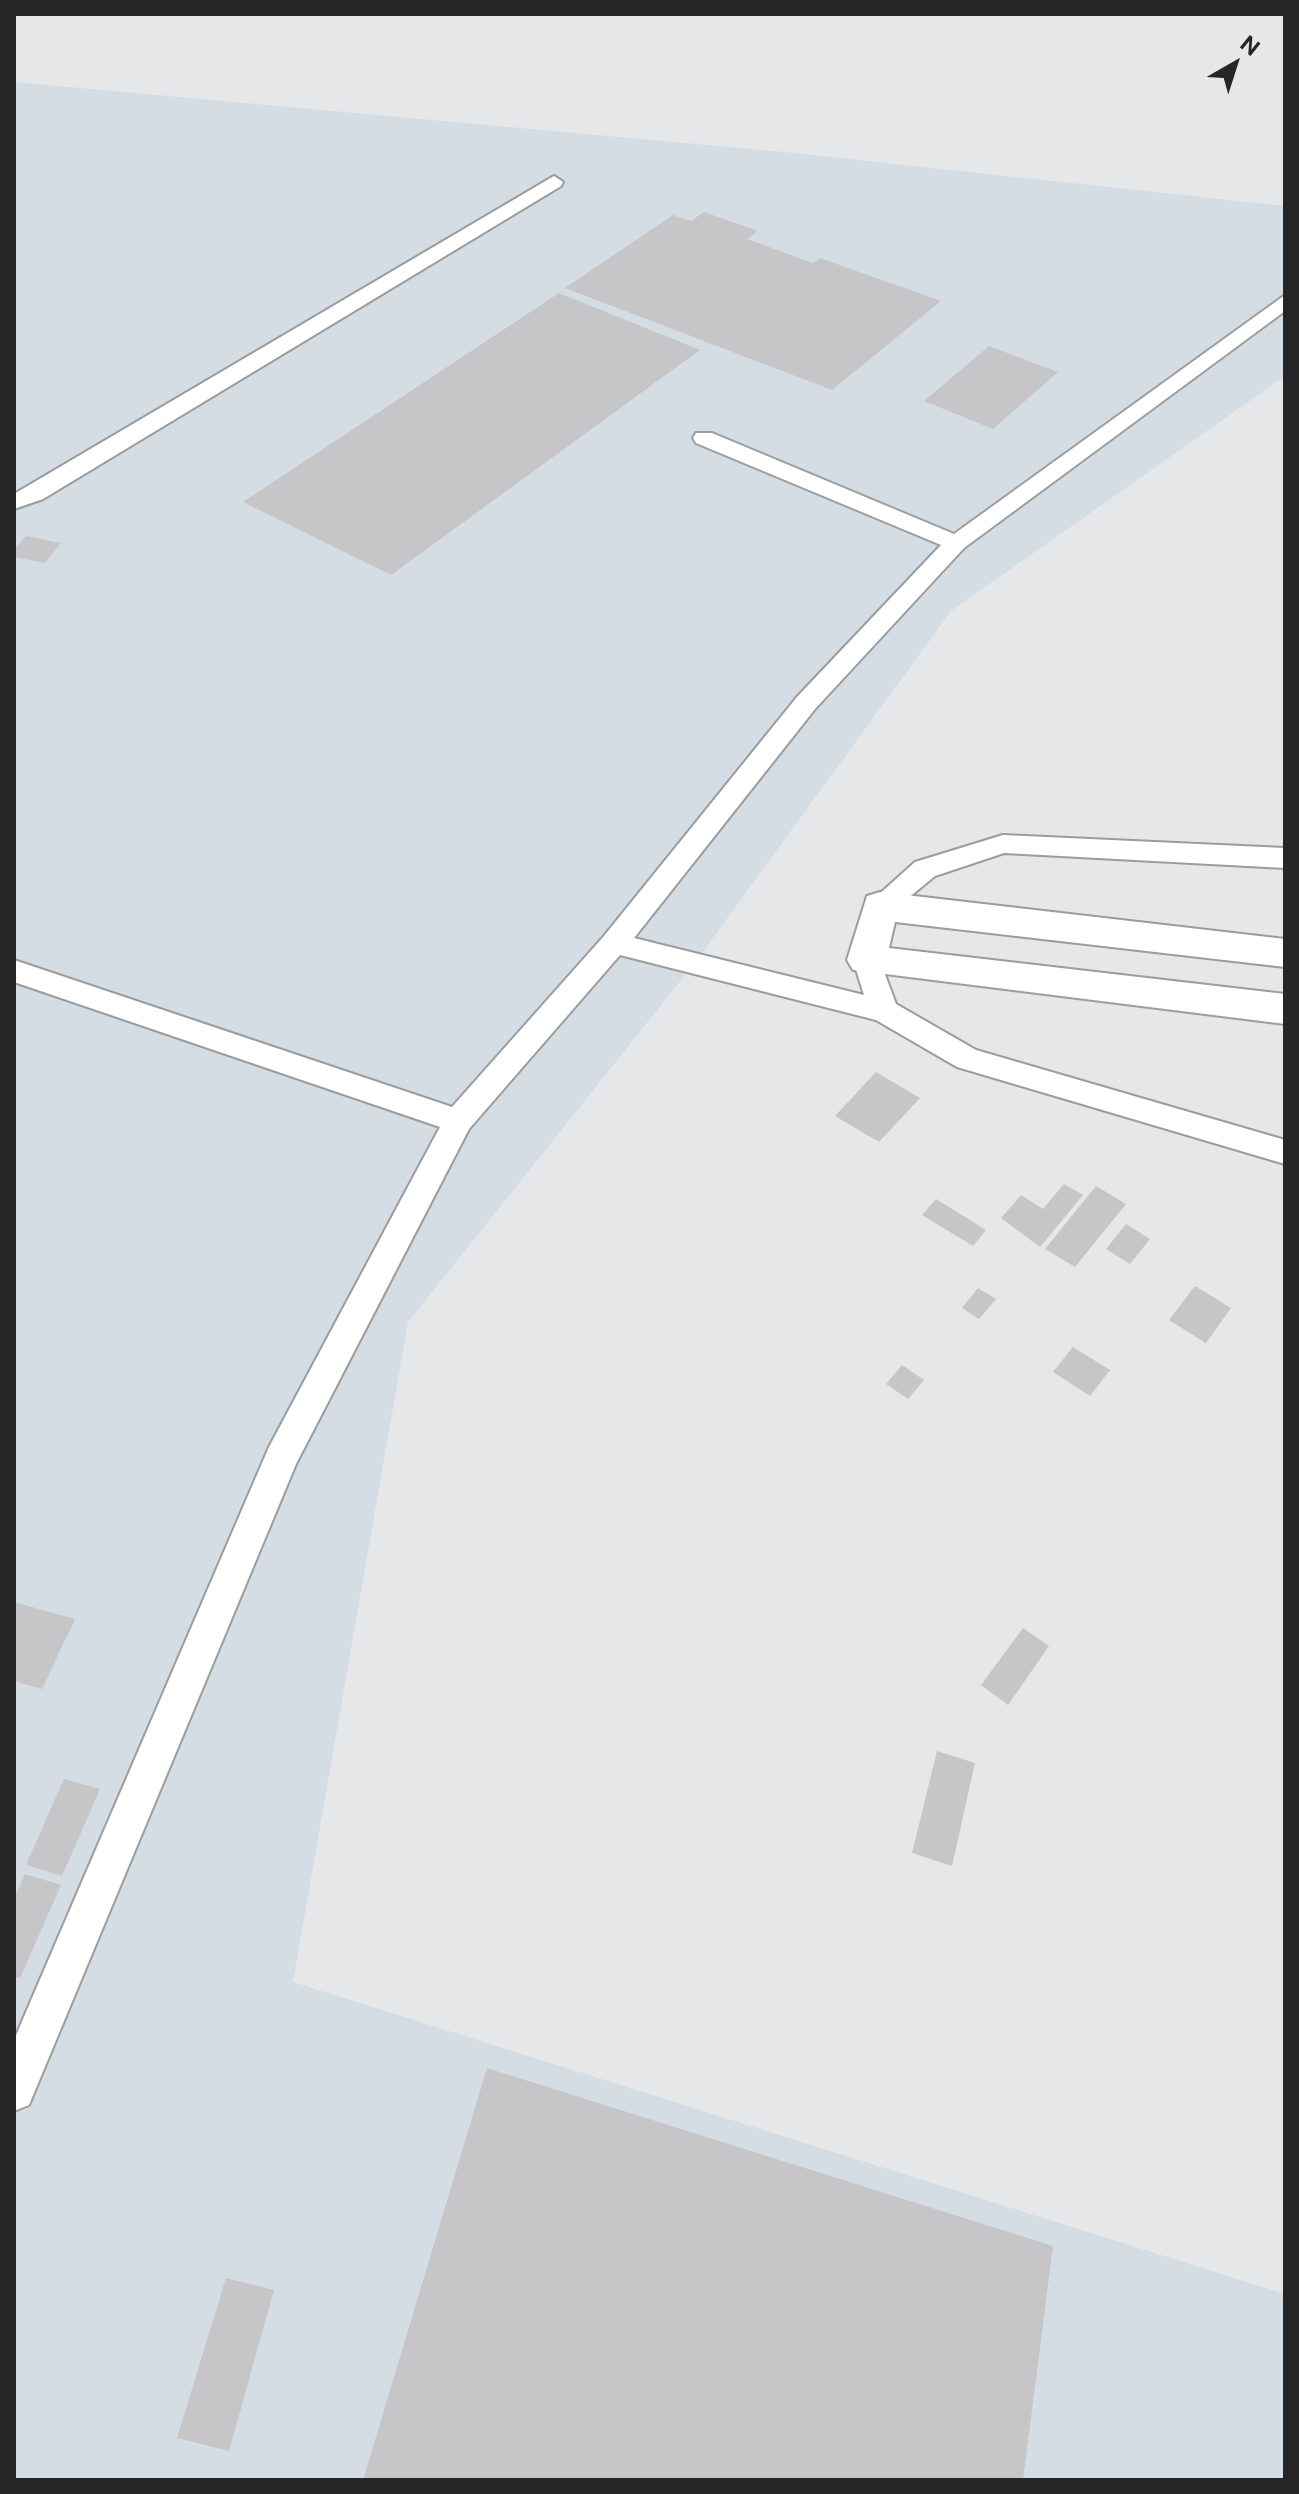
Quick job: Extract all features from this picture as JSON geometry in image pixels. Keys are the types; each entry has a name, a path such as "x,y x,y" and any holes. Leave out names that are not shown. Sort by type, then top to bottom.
{"street":[{"path":"1285,953 880,906 867,960 1285,1009"}],"lane":[{"path":"14,502 35,494 554,182"},
{"path":"14,2090 281,1458 458,1121 614,943 806,703 956,543 1285,301"},
{"path":"704,438 956,543"},
{"path":"880,906 925,869 1003,844 1285,858"},
{"path":"614,943 884,1011 967,1059 1285,1152"},
{"path":"867,960 884,1011"},
{"path":"14,971 458,1121"}],"shaded area":[{"path":"14,82 784,152 1285,206 1285,376 951,611 694,964 408,1322 293,1982 1285,2294 1285,2480 14,2480"}],"building":[{"path":"704,212 758,231 747,239 813,263 820,258 941,301 832,390 565,288 673,215 691,221"},
{"path":"559,293 700,350 391,575 243,502"},
{"path":"989,346 1058,372 993,429 924,401"},
{"path":"26,536 61,543 45,563 14,557 14,550"},
{"path":"876,1072 920,1098 879,1142 835,1116"},
{"path":"1064,1184 1083,1195 1040,1247 1001,1218 1021,1195 1043,1209"},
{"path":"1096,1186 1126,1204 1075,1267 1045,1249"},
{"path":"936,1199 986,1230 973,1246 922,1215"},
{"path":"1126,1224 1150,1239 1130,1264 1106,1249"},
{"path":"1195,1286 1231,1308 1206,1343 1169,1320"},
{"path":"978,1288 996,1299 979,1319 962,1308"},
{"path":"1073,1347 1110,1370 1090,1396 1053,1372"},
{"path":"902,1365 924,1380 908,1399 886,1384"},
{"path":"14,1602 75,1619 42,1689 14,1681"},
{"path":"1023,1628 1049,1646 1008,1705 981,1685"},
{"path":"937,1751 975,1763 952,1866 912,1853"},
{"path":"64,1779 100,1789 62,1876 26,1865"},
{"path":"25,1874 61,1885 20,1978 14,1977 14,1898"},
{"path":"487,2068 1053,2246 1023,2480 363,2480"},
{"path":"226,2278 274,2290 229,2451 177,2438"}]}
